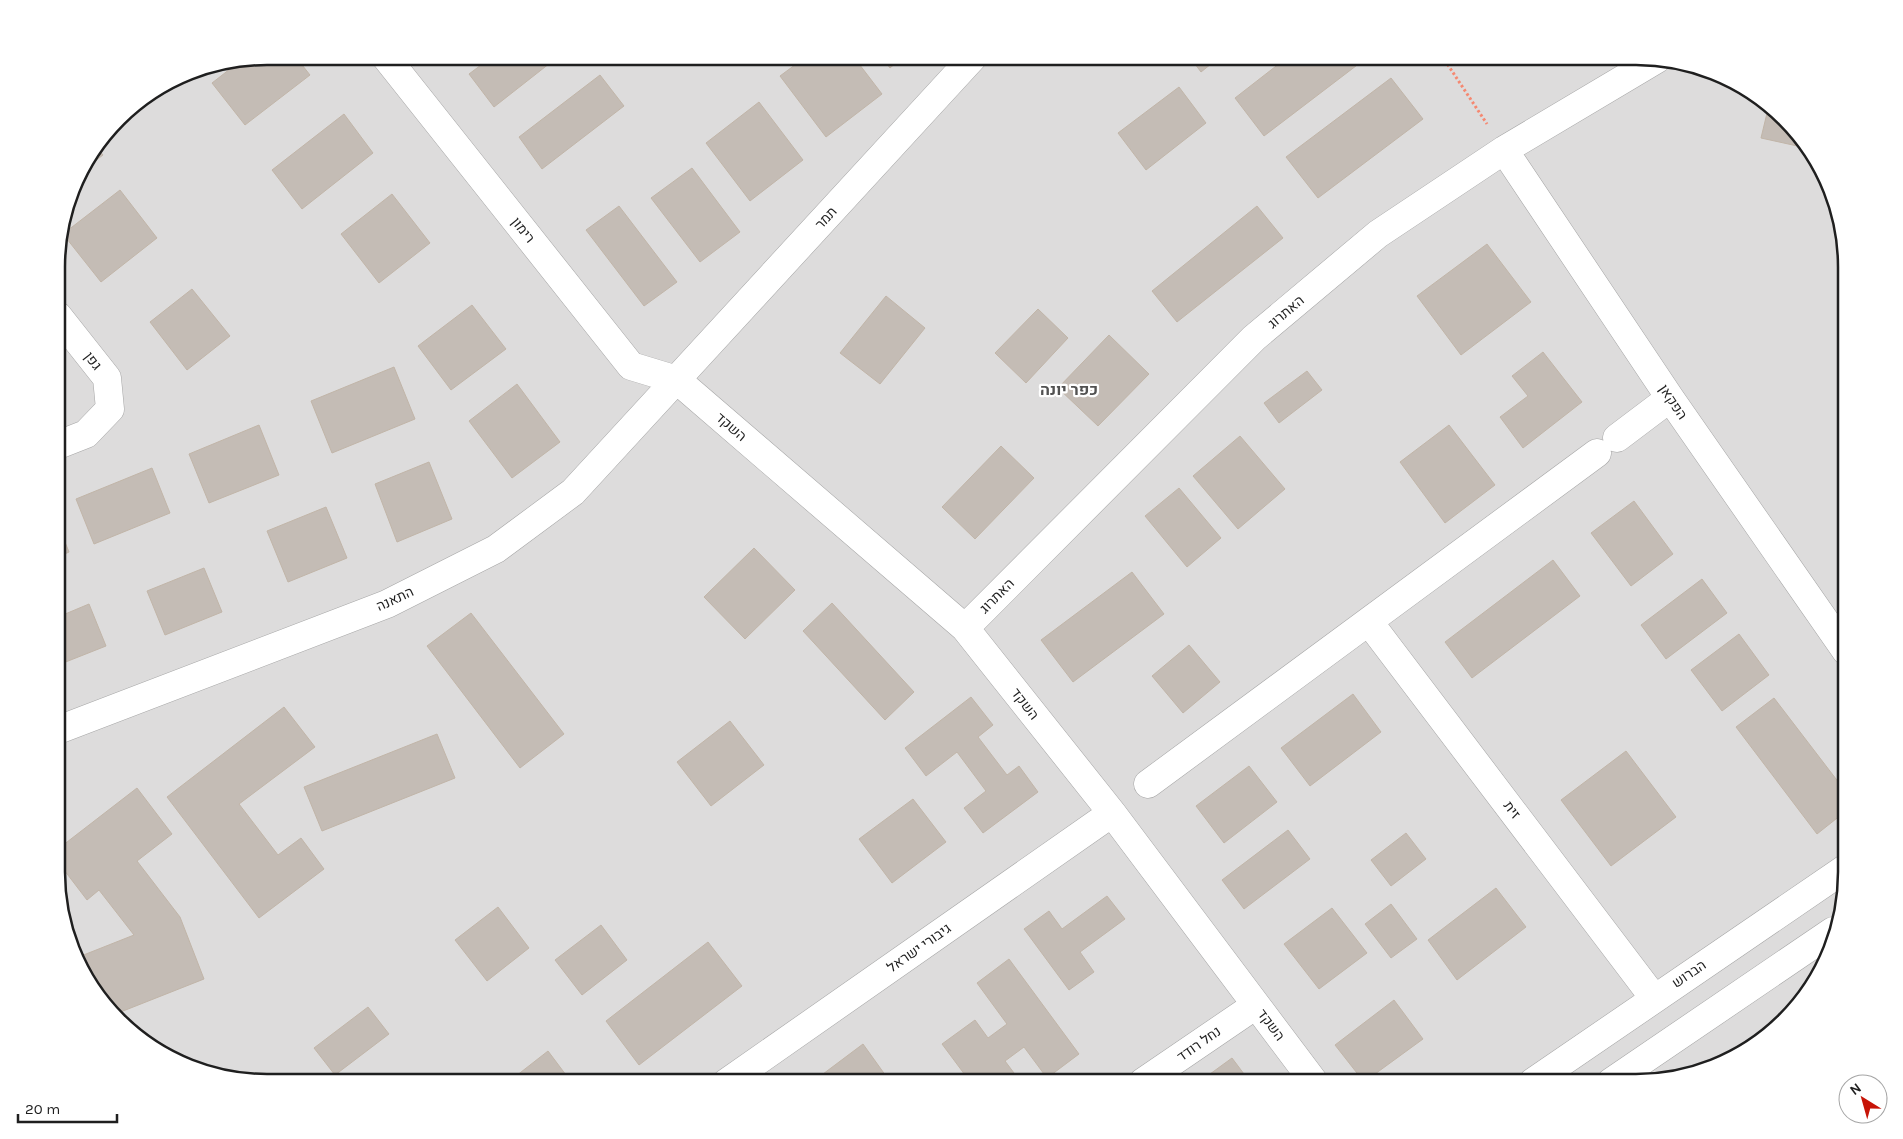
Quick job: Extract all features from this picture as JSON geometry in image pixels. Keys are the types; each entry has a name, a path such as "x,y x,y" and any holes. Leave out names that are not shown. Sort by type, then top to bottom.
{"street":[{"name":"רימון","path":"400,65 631,366 677,380"},
{"name":"תמר","path":"677,380 966,65"},
{"name":"האתרוג","path":"965,628 1254,338 1378,234 1504,150 1648,65"},
{"name":"הפקאן","path":"1504,150 1670,398 1838,640"},
{"name":"גפן","path":"65,325 107,378 110,409 86,434 65,442"},
{"name":"השקד","path":"677,380 965,628 1112,813 1308,1074"},
{"name":"התאנה","path":"65,727 387,604 496,549 573,492 677,380"},
{"path":"1148,784 1670,398"},
{"name":"זית","path":"1369,622 1654,998"},
{"name":"גיבורי ישראל","path":"739,1074 1112,813"},
{"name":"הברוש","path":"1545,1074 1838,873"},
{"path":"1623,1074 1828,935"},
{"name":"נחל רודד","path":"1155,1074 1256,1005"}],"path":[{"path":"1448,65 1504,150"}],"shaded area":[{"name":"כפר יונה","path":"254,65 1649,65 1688,72 1713,80 1737,92 1779,124 1811,166 1823,190 1831,215 1838,254 1838,885 1831,924 1823,949 1811,973 1779,1015 1737,1047 1713,1059 1688,1067 1649,1074 254,1074 215,1067 190,1059 166,1047 124,1015 92,973 80,949 72,924 65,885 65,254 69,227 80,190 99,155 124,124 155,99 190,80 227,69"}],"building":[{"path":"254,65 302,65 310,75 245,125 212,83 231,68"},
{"path":"481,65 548,65 494,107 469,74"},
{"path":"795,65 860,65 882,94 826,137 780,76"},
{"path":"1196,65 1210,65 1201,72"},
{"path":"1277,65 1357,65 1264,136 1235,98"},
{"path":"600,75 624,106 542,169 519,137"},
{"path":"1391,78 1423,119 1318,198 1286,157"},
{"path":"1179,87 1206,123 1146,170 1118,133"},
{"path":"759,102 803,160 750,201 706,143"},
{"path":"1767,113 1779,124 1797,146 1761,138"},
{"path":"344,114 373,153 302,209 272,170"},
{"path":"101,152 103,155 95,161"},
{"path":"692,168 740,232 700,262 651,198"},
{"path":"120,190 157,238 101,282 67,239 69,230"},
{"path":"392,194 430,243 379,283 341,234"},
{"path":"619,206 677,282 644,306 586,230"},
{"path":"1257,206 1283,238 1177,322 1152,291"},
{"path":"1487,244 1531,302 1461,355 1417,296"},
{"path":"192,289 230,336 187,370 150,322"},
{"path":"886,296 925,328 880,384 840,353"},
{"path":"472,305 506,349 451,390 418,346"},
{"path":"1038,309 1068,338 1026,383 995,353"},
{"path":"1109,335 1149,374 1098,426 1058,388"},
{"path":"1543,352 1582,402 1523,448 1500,417 1528,396 1512,376"},
{"path":"394,367 415,419 332,453 311,401"},
{"path":"1307,371 1322,390 1279,423 1264,403"},
{"path":"517,384 560,442 512,478 469,421"},
{"path":"259,425 279,475 209,503 189,454"},
{"path":"1449,425 1495,485 1445,523 1400,462"},
{"path":"1240,436 1285,489 1238,529 1193,476"},
{"path":"1001,446 1034,478 975,539 942,507"},
{"path":"429,462 452,519 397,542 375,484"},
{"path":"152,468 170,513 94,544 76,499"},
{"path":"1179,488 1221,538 1187,567 1145,516"},
{"path":"1634,501 1673,554 1631,586 1591,533"},
{"path":"326,507 347,558 288,582 267,531"},
{"path":"65,542 69,552 65,554"},
{"path":"754,548 795,590 745,639 704,597"},
{"path":"1553,560 1580,596 1472,678 1445,642"},
{"path":"204,568 222,612 165,635 147,591"},
{"path":"1132,572 1164,614 1073,682 1041,640"},
{"path":"1702,579 1727,613 1666,659 1641,625"},
{"path":"832,603 914,692 885,720 803,631"},
{"path":"89,604 106,646 65,662 65,614"},
{"path":"471,613 564,734 520,768 427,646"},
{"path":"1739,634 1769,675 1722,711 1691,670"},
{"path":"1189,645 1220,682 1183,713 1152,676"},
{"path":"1353,694 1381,732 1310,786 1281,748"},
{"path":"971,697 993,725 978,737 1007,775 1019,766 1038,792 983,833 964,808 986,791 957,752 926,776 905,748"},
{"path":"1774,698 1838,782 1838,817 1817,834 1736,727"},
{"path":"284,707 315,747 239,804 278,855 301,838 324,869 259,918 167,797"},
{"path":"730,721 764,765 711,806 677,762"},
{"path":"437,734 455,778 322,831 304,787"},
{"path":"1626,751 1676,817 1611,866 1561,800"},
{"path":"1249,766 1277,802 1224,843 1196,806"},
{"path":"137,788 172,834 137,861 180,917 204,979 121,1012 99,984 83,955 134,935 99,890 87,900 65,871 65,844"},
{"path":"913,799 946,842 892,883 859,839"},
{"path":"1288,830 1310,859 1244,909 1222,880"},
{"path":"1406,833 1426,859 1391,886 1371,860"},
{"path":"1496,888 1526,927 1457,980 1428,940"},
{"path":"1107,896 1125,919 1080,952 1094,972 1069,990 1024,929 1049,911 1062,929"},
{"path":"1391,904 1417,939 1391,958 1365,924"},
{"path":"498,907 529,948 487,981 455,940"},
{"path":"1332,908 1367,953 1319,989 1284,944"},
{"path":"601,925 627,960 582,995 555,960"},
{"path":"708,942 742,986 639,1065 606,1021"},
{"path":"1009,959 1079,1054 1052,1074 1044,1074 1024,1047 1005,1061 1015,1074 964,1074 942,1044 975,1020 988,1038 1007,1024 977,983"},
{"path":"1394,1000 1423,1039 1375,1074 1358,1074 1335,1045"},
{"path":"368,1007 389,1034 336,1074 334,1074 314,1048"},
{"path":"863,1044 885,1074 823,1074"},
{"path":"548,1051 565,1074 519,1074"},
{"path":"1232,1058 1244,1074 1210,1074"}],"district":[{"name":"כפר יונה","path":"1069,389"}]}
